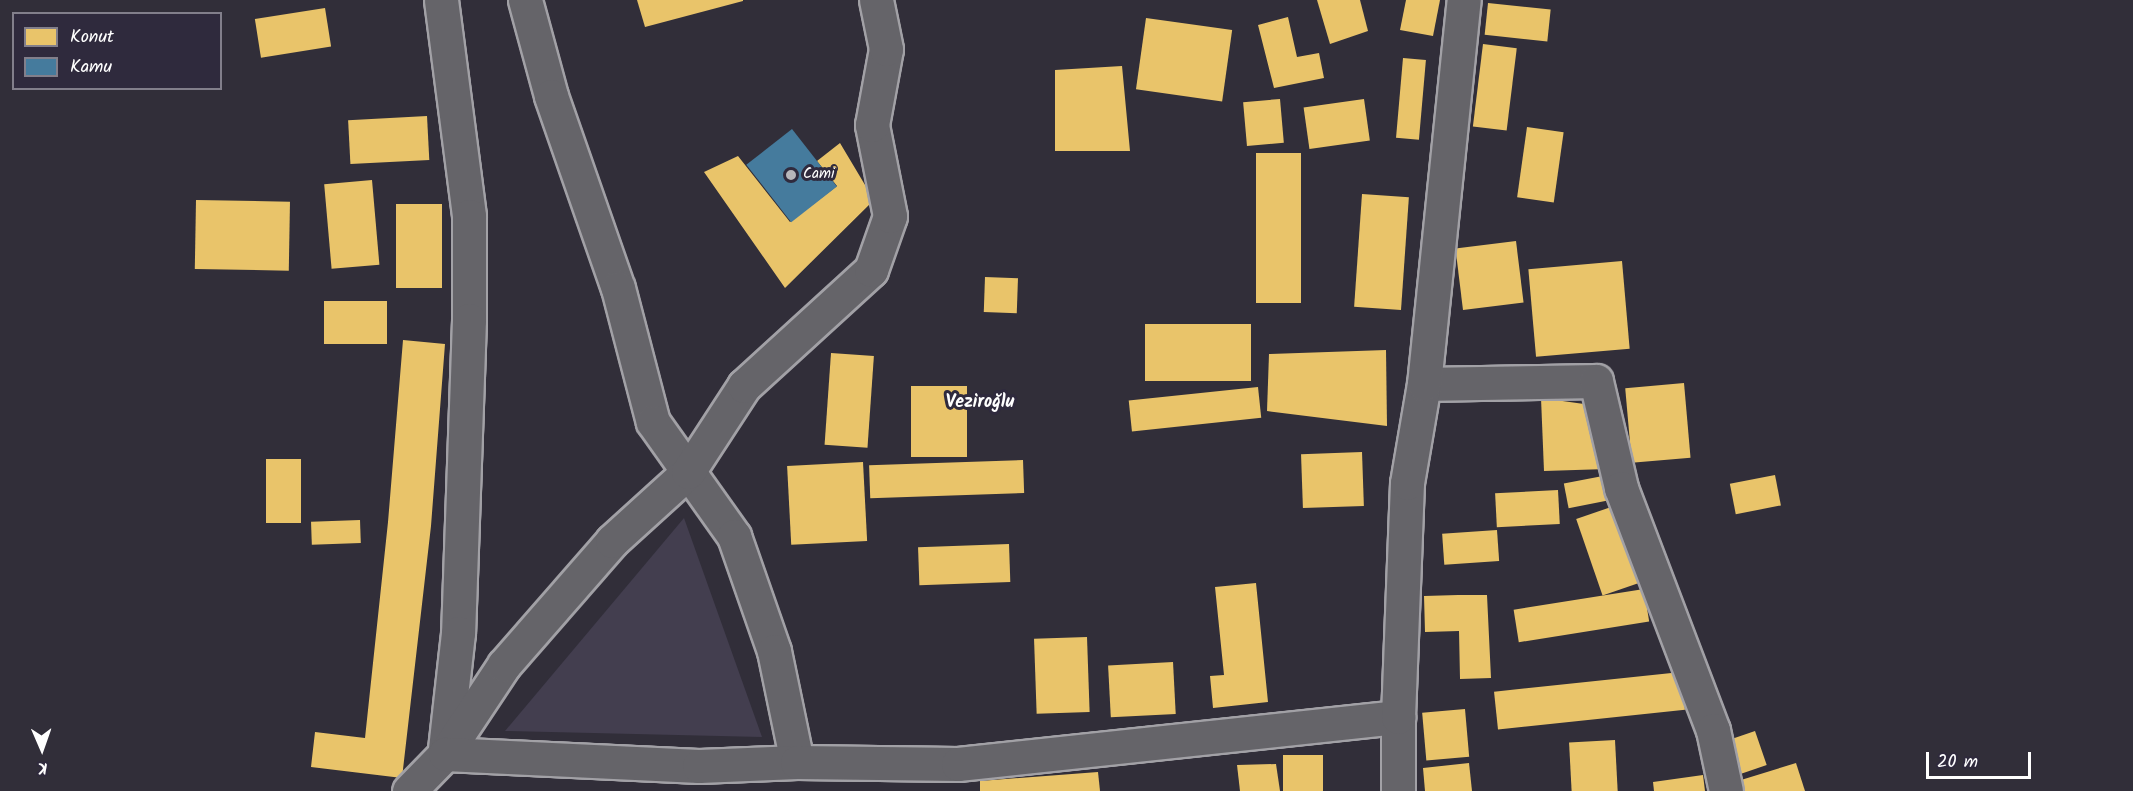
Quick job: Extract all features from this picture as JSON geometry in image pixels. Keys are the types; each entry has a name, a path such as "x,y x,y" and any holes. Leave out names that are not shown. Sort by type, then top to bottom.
{"street":[{"path":"441,0 469,216 469,320 458,633 445,754"},
{"path":"525,0 551,96 618,288 653,422 734,536 774,651 797,762"},
{"path":"410,791 445,754 504,665 612,541 688,472 744,386 871,270 890,216 872,124 886,49 876,0"},
{"path":"1398,791 1398,717 1407,483 1424,384 1464,0"},
{"path":"1424,384 1596,381 1622,488 1713,730 1726,791"},
{"path":"445,754 699,766 797,762 960,777 1398,717"}],"shaded area":[{"path":"684,518 762,737 505,731"}],"building: Konut":[{"path":"637,0 743,0 743,1 645,27"},
{"path":"1317,0 1360,0 1368,31 1330,44"},
{"path":"1406,0 1440,0 1433,36 1400,30"},
{"path":"1488,3 1551,10 1547,41 1485,35"},
{"path":"325,8 331,47 261,58 255,19"},
{"path":"1288,17 1297,57 1319,53 1324,78 1274,88 1258,25"},
{"path":"1146,18 1232,30 1222,101 1136,89"},
{"path":"1483,44 1517,48 1507,131 1473,126"},
{"path":"1403,58 1426,60 1419,140 1396,138"},
{"path":"1122,66 1130,151 1055,151 1055,70"},
{"path":"1280,99 1284,143 1247,146 1243,102"},
{"path":"1364,99 1370,141 1309,149 1304,107"},
{"path":"427,116 429,160 350,164 348,120"},
{"path":"1527,127 1564,132 1554,202 1517,197"},
{"path":"840,143 874,200 785,288 704,172 738,156 790,222 837,186 817,161"},
{"path":"1256,153 1301,153 1301,303 1256,303"},
{"path":"372,180 379,265 332,269 324,184"},
{"path":"1362,194 1409,197 1401,310 1354,307"},
{"path":"196,200 290,202 289,271 195,269"},
{"path":"396,204 442,204 442,288 396,288"},
{"path":"1516,241 1524,303 1463,310 1455,248"},
{"path":"1622,261 1630,349 1536,357 1528,269"},
{"path":"985,277 1018,278 1017,313 984,312"},
{"path":"324,301 387,301 387,344 324,344"},
{"path":"1145,324 1251,324 1251,381 1145,381"},
{"path":"403,340 445,344 431,526 402,778 311,767 315,732 365,738 388,522"},
{"path":"1386,350 1387,426 1267,411 1269,354"},
{"path":"831,353 874,356 867,448 825,445"},
{"path":"1684,383 1691,458 1632,463 1625,388"},
{"path":"911,386 967,386 967,457 911,457"},
{"path":"1258,387 1261,418 1132,431 1129,401"},
{"path":"1541,398 1584,404 1607,469 1544,471"},
{"path":"1362,452 1364,506 1303,508 1301,454"},
{"path":"266,459 301,459 301,523 266,523"},
{"path":"1023,460 1024,493 870,498 869,465"},
{"path":"863,462 867,541 791,545 787,466"},
{"path":"1608,475 1613,500 1569,508 1564,484"},
{"path":"1775,475 1781,505 1736,514 1730,484"},
{"path":"1558,490 1560,524 1497,527 1495,493"},
{"path":"1614,506 1640,583 1603,596 1576,519"},
{"path":"360,520 361,543 312,545 311,522"},
{"path":"1497,530 1499,561 1444,565 1442,534"},
{"path":"1009,544 1010,582 919,585 918,547"},
{"path":"1256,583 1268,702 1213,708 1210,676 1224,675 1215,587"},
{"path":"1644,589 1649,622 1519,642 1514,610"},
{"path":"1487,595 1491,678 1460,679 1459,631 1425,632 1424,596"},
{"path":"1087,637 1090,712 1037,714 1034,639"},
{"path":"1173,662 1176,714 1111,717 1108,665"},
{"path":"1681,672 1685,710 1498,729 1494,692"},
{"path":"1465,709 1469,757 1426,761 1422,713"},
{"path":"1755,731 1767,765 1741,774 1729,740"},
{"path":"1615,740 1618,791 1572,791 1569,742"},
{"path":"1283,755 1323,755 1323,791 1283,791"},
{"path":"1469,763 1472,791 1425,791 1423,768"},
{"path":"1796,763 1805,791 1744,791 1741,780"},
{"path":"1276,764 1280,791 1240,791 1237,765"},
{"path":"1098,772 1100,791 980,791 980,781"},
{"path":"1703,775 1705,791 1654,791 1653,782"}],"building: Kamu":[{"name":"Cami","path":"792,129 837,187 791,222 746,165"}],"place":[{"name":"Cami","path":"791,175"}],"district":[{"name":"Veziroğlu","path":"980,403"}]}
